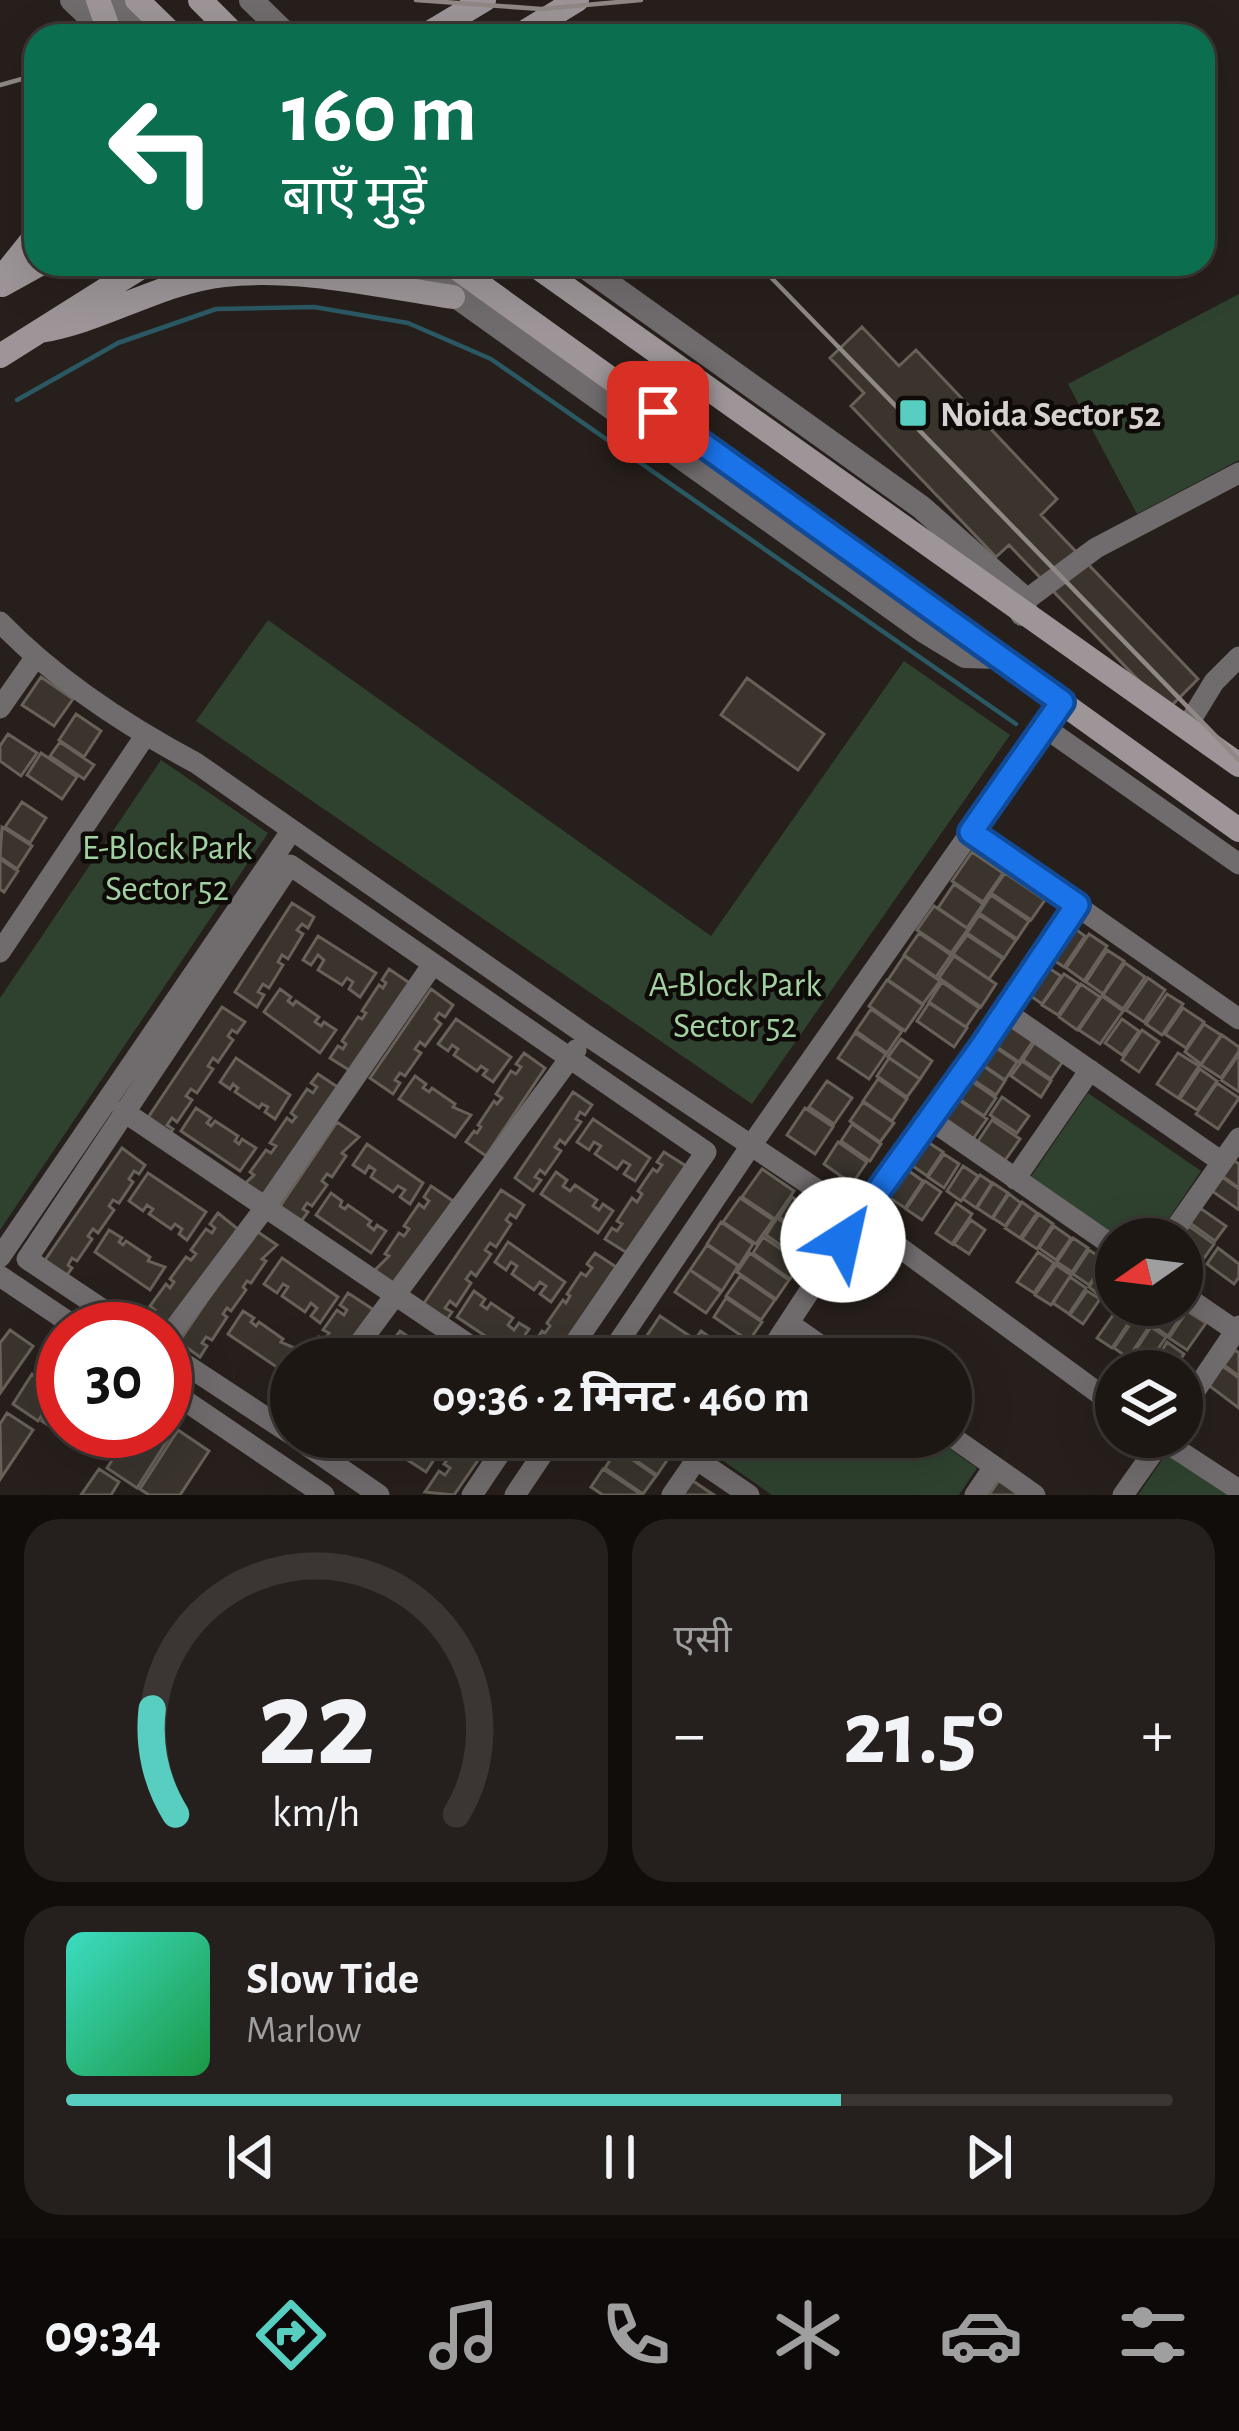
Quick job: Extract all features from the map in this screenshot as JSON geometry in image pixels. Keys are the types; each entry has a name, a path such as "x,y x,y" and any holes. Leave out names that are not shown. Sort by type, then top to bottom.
{"main road":[{"path":"137,0 161,24"},
{"path":"200,0 224,24"},
{"path":"444,24 484,0"},
{"path":"538,24 568,6"},
{"path":"0,283 24,251"},
{"path":"0,356 127,276"},
{"path":"40,331 63,327 131,299 219,276"},
{"path":"316,276 452,297"},
{"path":"469,276 1239,830"},
{"path":"550,276 1192,725 1239,764"}],"street":[{"path":"72,0 98,24"},
{"path":"108,0 133,24"},
{"path":"250,0 275,24"},
{"path":"426,276 924,631 965,656 999,657"},
{"path":"597,276 921,507 1024,607 1096,548 1239,472"},
{"path":"0,622 35,658 145,736 196,763 586,1035 858,1217 1095,1391"},
{"path":"1239,657 1214,682 1192,725 1239,755"},
{"path":"0,707 35,658"},
{"path":"621,1338 1062,702"},
{"path":"1045,727 1239,864"},
{"path":"0,952 145,736"},
{"path":"0,1257 292,830"},
{"path":"971,832 1239,1019"},
{"path":"92,1302 27,1259 290,865 706,1152 579,1338"},
{"path":"780,1338 858,1217 931,1120 1077,905"},
{"path":"192,1305 433,964"},
{"path":"1006,1012 1222,1162"},
{"path":"365,1338 586,1035"},
{"path":"1015,1179 1090,1070"},
{"path":"123,1111 460,1338"},
{"path":"931,1120 1095,1234"},
{"path":"1183,1218 1239,1138"},
{"path":"0,1276 39,1302"},
{"path":"1203,1307 1237,1329 1203,1379"},
{"path":"790,1324 810,1338"},
{"path":"192,1369 270,1421"},
{"path":"192,1405 324,1495"},
{"path":"972,1451 1035,1495"},
{"path":"325,1458 379,1495"},
{"path":"472,1495 498,1458"},
{"path":"521,1493 542,1458"},
{"path":"1123,1495 1148,1458"},
{"path":"1191,1458 1239,1490"},
{"path":"672,1495 696,1460 749,1495"},
{"path":"975,1495 994,1467"}],"green space":[{"path":"1239,294 1239,460 1137,514 1068,384"},
{"name":"A-Block Park Sector 52","path":"268,620 711,936 904,661 1010,735 752,1104 196,721"},
{"name":"E-Block Park Sector 52","path":"161,760 268,833 0,1230 0,998"},
{"path":"1088,1093 1201,1171 1169,1218 1095,1218 1095,1223 1030,1178"},
{"path":"719,1458 963,1458 977,1468 959,1495 772,1495"},
{"path":"1163,1458 1183,1458 1231,1495 1138,1495"}],"building":[{"name":"Noida Sector 52","path":"862,327 899,366 916,350 1057,499 1041,515 1198,679 1167,710 1009,545 996,557 851,406 864,393 830,358"},
{"path":"41,677 73,699 54,726 22,705"},
{"path":"747,678 824,734 798,770 721,715"},
{"path":"76,714 101,731 84,757 59,740"},
{"path":"8,734 37,753 21,776 0,761 0,746"},
{"path":"60,742 94,765 84,779 50,756"},
{"path":"41,753 77,777 62,799 27,775"},
{"path":"22,802 46,818 30,843 5,827"},
{"path":"2,827 32,846 17,869 0,857"},
{"path":"972,852 1003,873 983,902 952,881"},
{"path":"0,859 18,871 4,892 0,889"},
{"path":"1005,873 1045,900 1031,920 991,893"},
{"path":"954,884 983,904 967,928 938,908"},
{"path":"991,895 1029,921 1017,939 979,913"},
{"path":"292,903 314,917 308,928 302,924 297,930 303,934 288,959 282,955 278,962 283,965 269,988 263,984 258,992 264,995 257,1007 235,992"},
{"path":"934,906 968,929 951,953 917,930"},
{"path":"979,915 1016,940 1004,958 967,933"},
{"path":"1067,923 1085,936 1064,967 1046,955"},
{"path":"919,933 951,955 936,977 904,955"},
{"path":"1089,934 1107,946 1084,981 1066,968"},
{"path":"967,935 1003,959 989,979 953,954"},
{"path":"318,936 376,973 360,997 349,989 353,982 347,978 342,985 318,970 324,960 318,955 311,965 303,960"},
{"path":"1107,950 1124,961 1103,994 1086,982"},
{"path":"904,956 940,981 923,1004 888,980"},
{"path":"954,956 996,984 981,1007 939,978"},
{"path":"1125,963 1145,977 1123,1009 1103,995"},
{"path":"1044,965 1061,976 1042,1004 1025,992"},
{"path":"389,969 411,984 352,1072 330,1058 338,1046 343,1049 342,1041 366,1013 362,1011 379,985 383,988"},
{"path":"1064,974 1079,984 1058,1015 1042,1005"},
{"path":"1148,978 1165,990 1144,1022 1126,1010"},
{"path":"887,980 923,1005 905,1031 869,1006"},
{"path":"942,982 979,1008 966,1027 929,1002"},
{"path":"1081,984 1100,997 1077,1030 1059,1017"},
{"path":"280,989 293,1005 296,1001 319,1017 315,1022 336,1030 320,1053 264,1012"},
{"path":"431,989 453,1005 445,1017 439,1013 435,1019 441,1024 425,1046 420,1042 415,1049 421,1053 405,1076 400,1073 395,1080 400,1083 393,1094 370,1078"},
{"path":"1167,994 1183,1004 1162,1035 1146,1024"},
{"path":"1102,996 1123,1011 1100,1044 1079,1030"},
{"path":"929,1003 967,1028 954,1047 917,1021"},
{"path":"222,1007 245,1022 237,1033 232,1030 228,1036 233,1040 218,1062 213,1058 208,1066 213,1069 197,1093 191,1089 186,1096 192,1100 177,1122 172,1118 167,1125 173,1129 167,1137 145,1122"},
{"path":"1183,1008 1204,1022 1186,1048 1165,1034"},
{"path":"871,1009 902,1031 887,1053 856,1031"},
{"path":"456,1019 511,1057 493,1082 483,1075 487,1070 481,1066 477,1071 454,1055 458,1049 452,1045 448,1051 438,1044"},
{"path":"1122,1019 1139,1031 1122,1055 1105,1043"},
{"path":"1204,1024 1221,1035 1201,1064 1185,1052"},
{"path":"1008,1025 1033,1041 1019,1062 994,1045"},
{"path":"1142,1030 1159,1042 1139,1072 1122,1060"},
{"path":"855,1033 886,1054 869,1079 838,1058"},
{"path":"1222,1035 1239,1051 1221,1078 1201,1065"},
{"path":"901,1039 932,1061 920,1079 888,1057"},
{"path":"1035,1042 1063,1061 1051,1079 1023,1060"},
{"path":"992,1045 1017,1062 1005,1080 980,1063"},
{"path":"524,1053 545,1068 486,1156 466,1142 477,1133 494,1101 497,1104 502,1098 496,1094 511,1071 516,1074 521,1067 516,1064"},
{"path":"1178,1053 1199,1066 1178,1098 1157,1084"},
{"path":"1239,1054 1239,1092 1221,1080"},
{"path":"236,1058 290,1095 275,1119 265,1112 268,1107 262,1104 259,1108 235,1092 238,1088 233,1084 230,1089 220,1082"},
{"path":"889,1058 920,1079 907,1097 877,1076"},
{"path":"1022,1061 1051,1081 1041,1097 1011,1076"},
{"path":"982,1065 1005,1081 996,1095 972,1079"},
{"path":"1200,1069 1217,1081 1197,1110 1180,1099"},
{"path":"318,1074 339,1088 260,1203 239,1189 254,1175 250,1172 266,1150 271,1153 276,1146 270,1143 287,1118 292,1122 296,1117 291,1113 307,1089 313,1093 317,1087 311,1083"},
{"path":"415,1076 426,1084 423,1088 429,1092 432,1088 453,1107 471,1115 455,1137 399,1099"},
{"path":"878,1079 907,1099 892,1121 863,1101"},
{"path":"968,1079 996,1098 984,1116 956,1097"},
{"path":"827,1081 852,1098 834,1124 809,1107"},
{"path":"1217,1083 1239,1098 1218,1129 1196,1114"},
{"path":"573,1092 592,1105 585,1115 580,1112 576,1119 581,1122 565,1144 560,1140 555,1147 561,1151 545,1174 540,1170 535,1177 541,1180 533,1191 515,1178"},
{"path":"1002,1097 1029,1116 1017,1133 990,1115"},
{"path":"959,1100 987,1119 970,1143 942,1124"},
{"path":"863,1102 894,1123 880,1142 850,1121"},
{"path":"196,1108 211,1118 207,1123 211,1126 215,1121 238,1136 239,1144 242,1139 256,1148 240,1171 181,1131"},
{"path":"805,1108 833,1127 815,1154 787,1135"},
{"path":"593,1119 650,1158 635,1181 624,1174 630,1165 623,1161 617,1169 595,1154 601,1146 594,1142 589,1150 577,1142"},
{"path":"992,1120 1020,1139 1003,1163 976,1144"},
{"path":"337,1122 359,1137 342,1153 346,1156 332,1177 327,1174 322,1181 327,1185 312,1206 307,1203 303,1209 308,1212 300,1223 279,1208"},
{"path":"852,1124 881,1144 870,1161 841,1141"},
{"path":"923,1139 943,1152 927,1176 907,1162"},
{"path":"838,1142 867,1162 852,1184 824,1164"},
{"path":"367,1144 423,1183 410,1204 400,1197 405,1190 398,1186 393,1192 371,1177 375,1170 369,1166 365,1173 353,1165"},
{"path":"122,1148 145,1165 139,1174 134,1171 129,1179 133,1182 119,1203 113,1200 109,1206 114,1210 98,1233 93,1229 77,1261 72,1258 65,1278 43,1263"},
{"path":"664,1152 686,1166 627,1253 605,1239 612,1228 617,1231 622,1224 617,1221 632,1198 637,1202 642,1194 638,1191 653,1169 657,1172 662,1165 657,1162"},
{"path":"944,1154 959,1164 944,1188 928,1177"},
{"path":"1232,1159 1239,1164 1239,1188 1221,1175"},
{"path":"963,1166 978,1176 961,1201 947,1191"},
{"path":"762,1169 794,1191 775,1219 742,1197"},
{"path":"906,1169 923,1181 905,1208 887,1196"},
{"path":"556,1172 567,1180 563,1186 570,1191 575,1185 597,1200 593,1206 599,1210 603,1204 613,1211 598,1233 541,1194"},
{"path":"148,1173 206,1212 187,1240 175,1224 171,1229 149,1214 153,1209 147,1205 143,1211 129,1201"},
{"path":"980,1175 992,1183 976,1208 963,1199"},
{"path":"1222,1177 1239,1189 1239,1210 1212,1191"},
{"path":"925,1181 941,1192 922,1220 906,1209"},
{"path":"993,1183 1008,1193 992,1218 977,1208"},
{"path":"431,1186 453,1201 395,1287 373,1272 389,1256 385,1254 399,1233 404,1236 409,1229 404,1226 419,1204 424,1208 429,1201 424,1197"},
{"path":"501,1190 524,1205 516,1218 510,1214 506,1220 511,1224 496,1247 490,1243 485,1250 491,1254 476,1276 471,1272 466,1279 471,1283 456,1306 450,1301 445,1308 452,1312 445,1322 422,1306"},
{"path":"331,1193 342,1201 340,1206 348,1205 371,1221 368,1225 374,1230 377,1225 386,1231 371,1253 316,1215"},
{"path":"1009,1194 1021,1203 1005,1226 993,1218"},
{"path":"792,1197 832,1224 818,1244 779,1217"},
{"path":"740,1198 773,1220 756,1244 723,1222"},
{"path":"1022,1202 1037,1213 1020,1238 1005,1228"},
{"path":"956,1203 972,1214 952,1244 936,1233"},
{"path":"1200,1208 1226,1226 1215,1241 1203,1232 1203,1218 1193,1218"},
{"path":"218,1213 239,1230 185,1302 153,1302 166,1284 170,1288 174,1282 170,1279 186,1257 191,1260 196,1254 191,1250 206,1229 212,1233 215,1228 210,1224"},
{"path":"1039,1214 1053,1224 1037,1249 1022,1239"},
{"path":"777,1218 816,1245 805,1262 766,1235"},
{"path":"971,1220 985,1230 969,1254 954,1244"},
{"path":"721,1222 753,1244 739,1266 707,1244"},
{"path":"1054,1226 1071,1238 1056,1260 1039,1248"},
{"path":"109,1230 122,1238 123,1245 126,1241 150,1257 148,1261 165,1267 150,1290 95,1252"},
{"path":"255,1230 277,1245 262,1259 266,1261 251,1283 247,1281 231,1311 227,1308 223,1314 227,1317 212,1340 206,1337 200,1357 192,1351 192,1323"},
{"path":"1203,1236 1214,1244 1203,1257"},
{"path":"763,1237 801,1263 790,1279 753,1253"},
{"path":"1073,1238 1088,1248 1072,1272 1057,1262"},
{"path":"508,1242 565,1282 551,1302 540,1294 546,1286 540,1282 534,1290 512,1274 517,1266 511,1262 506,1270 495,1262"},
{"path":"707,1245 738,1266 722,1291 690,1270"},
{"path":"1218,1248 1239,1264 1234,1284 1207,1264"},
{"path":"1089,1250 1095,1254 1095,1277 1089,1285 1073,1274"},
{"path":"1038,1252 1054,1263 1034,1293 1017,1282"},
{"path":"595,1253 616,1267 568,1338 537,1338 550,1326 547,1323 563,1300 566,1303 581,1273 586,1276 592,1268 587,1264"},
{"path":"750,1253 789,1280 776,1299 737,1272"},
{"path":"282,1258 338,1297 320,1323 311,1316 317,1308 311,1303 305,1312 282,1296 288,1287 283,1284 277,1293 264,1284"},
{"path":"1056,1265 1071,1275 1051,1305 1035,1295"},
{"path":"690,1270 721,1292 706,1313 675,1292"},
{"path":"740,1276 775,1300 761,1320 726,1296"},
{"path":"1070,1277 1086,1288 1069,1314 1053,1303"},
{"path":"474,1291 485,1299 481,1305 487,1309 491,1303 513,1318 508,1325 514,1330 519,1323 529,1329 523,1338 488,1338 457,1317"},
{"path":"1087,1291 1095,1296 1095,1306 1083,1324 1070,1315"},
{"path":"348,1293 374,1310 355,1338 325,1338 329,1333 323,1330 337,1310 344,1315 347,1310 340,1305"},
{"path":"726,1298 762,1322 751,1338 745,1338 714,1317"},
{"path":"243,1311 254,1318 251,1322 256,1326 259,1322 282,1338 270,1338 270,1362 228,1334"},
{"path":"660,1316 691,1337 690,1338 645,1338"},
{"path":"1206,1323 1187,1350 1169,1338 1177,1326"},
{"path":"1105,1326 1127,1326 1112,1348 1097,1338"},
{"path":"1129,1326 1149,1327 1133,1350 1114,1348"},
{"path":"1156,1326 1175,1326 1168,1336"},
{"path":"1151,1327 1166,1337 1157,1350 1136,1350"},
{"path":"10,1330 33,1346 1,1392 0,1343"},
{"path":"1235,1350 1239,1353 1239,1376 1224,1365"},
{"path":"1221,1365 1239,1378 1239,1408 1207,1384"},
{"path":"32,1374 36,1377 36,1420 13,1404"},
{"path":"7,1413 33,1430 1,1478 0,1424"},
{"path":"192,1439 209,1451 180,1495 149,1495 140,1489 160,1458 192,1458"},
{"path":"113,1458 156,1458 137,1488 107,1468"},
{"path":"404,1458 435,1458 426,1472"},
{"path":"448,1458 480,1458 454,1495 425,1492 439,1471 445,1475 450,1468 444,1464"},
{"path":"611,1458 630,1458 656,1476 643,1494 605,1468"},
{"path":"632,1458 669,1458 657,1475"},
{"path":"99,1469 119,1482 111,1495 81,1495"},
{"path":"603,1469 642,1495 603,1495 591,1487"},
{"path":"690,1479 714,1495 680,1495"},
{"path":"999,1480 1021,1495 989,1495"}],"waterway":[{"path":"17,400 118,343 216,309 314,307 408,323 491,359 1016,724"}],"railway":[{"path":"416,0 541,9 641,0"},
{"path":"0,85 24,78"},
{"path":"770,276 1239,760"}],"place":[{"name":"Noida Sector 52","path":"913,413"}],"route":[{"path":"658,412 1062,702 971,832 1077,905 843,1240"}]}
